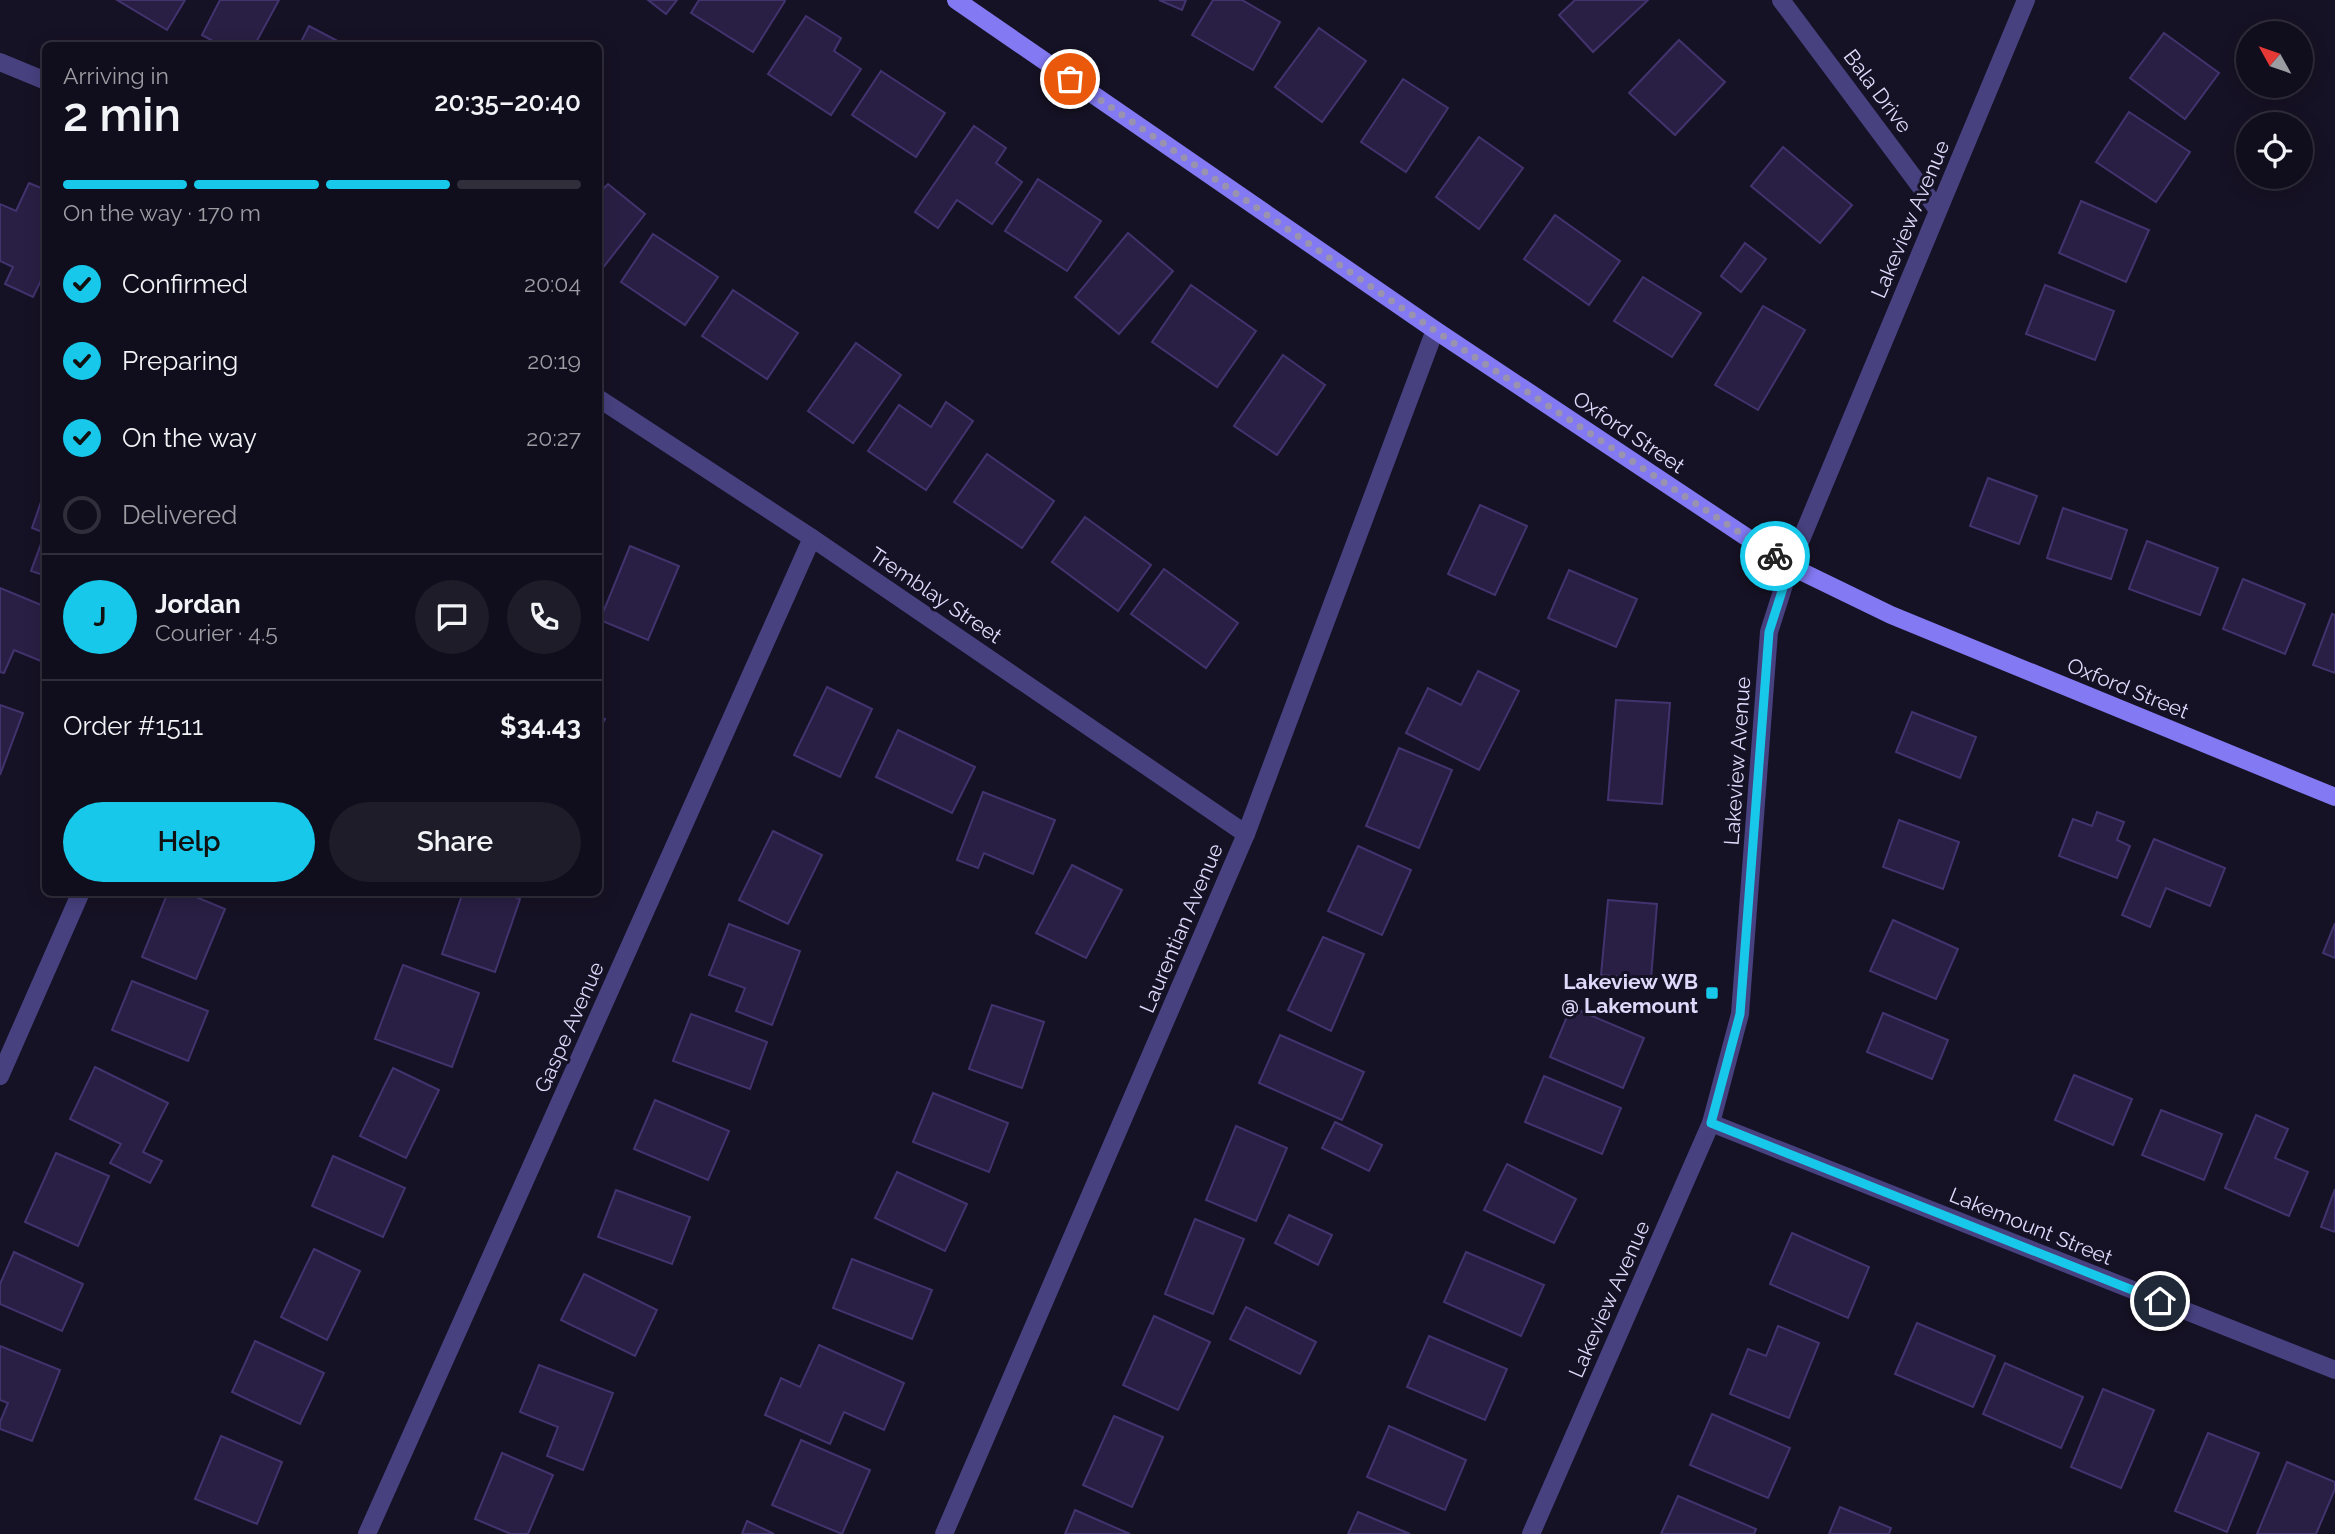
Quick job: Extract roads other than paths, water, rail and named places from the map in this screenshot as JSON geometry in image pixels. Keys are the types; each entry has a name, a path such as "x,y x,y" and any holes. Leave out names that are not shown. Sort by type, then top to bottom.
{"street":[{"name":"Oxford Street","path":"956,0 1434,330 1790,566 1891,615 2335,797"},
{"name":"Bala Drive","path":"1781,0 1938,210"},
{"name":"Lakeview Avenue","path":"1531,1534 1711,1123 1740,1014 1769,632 1790,566 2026,0"},
{"path":"0,62 42,79"},
{"name":"Laurentian Avenue","path":"944,1534 1246,834 1434,330"},
{"name":"Tremblay Street","path":"602,401 812,538 1246,834"},
{"name":"Gaspe Avenue","path":"367,1534 812,538"},
{"path":"0,1076 79,896"},
{"name":"Lakemount Street","path":"1711,1123 2335,1370"}],"place":[{"name":"Lakeview WB @ Lakemount","path":"1712,993"}]}
